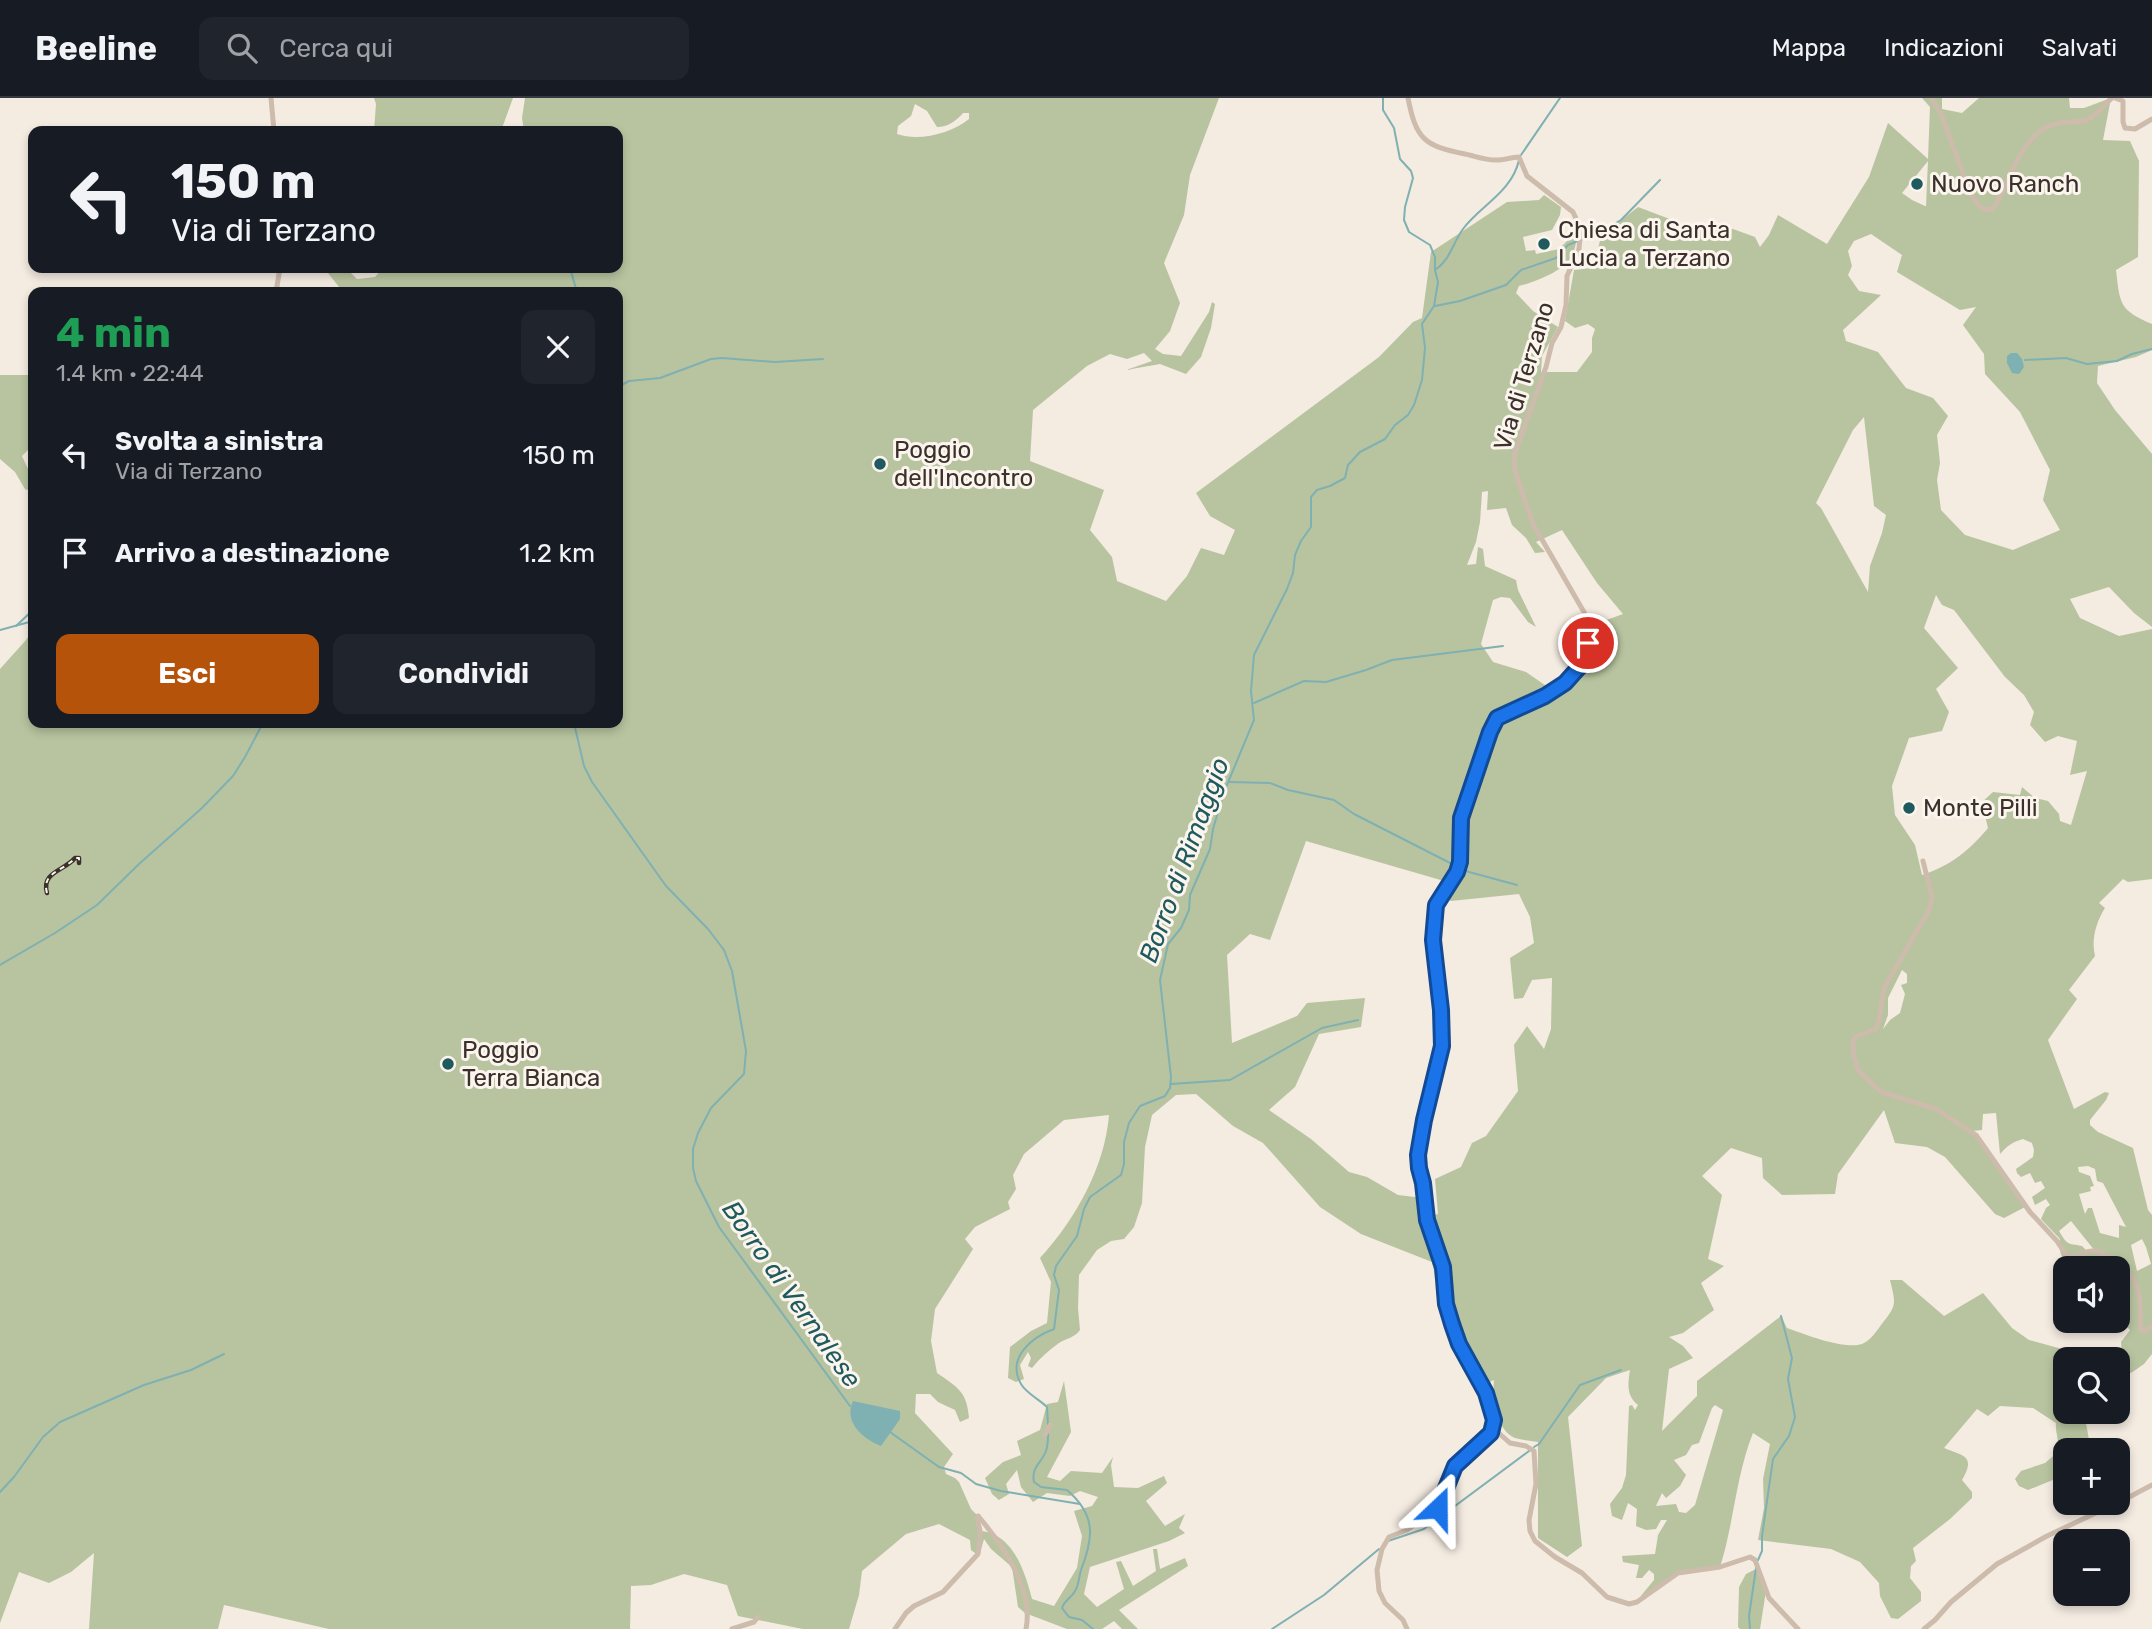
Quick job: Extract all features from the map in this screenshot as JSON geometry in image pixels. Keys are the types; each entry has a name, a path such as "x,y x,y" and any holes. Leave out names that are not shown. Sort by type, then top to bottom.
{"street":[{"path":"271,98 274,126"},
{"name":"Via di Terzano","path":"1408,98 1416,127 1422,138 1434,146 1499,161 1519,157 1527,176 1573,212 1580,237 1579,249 1567,276 1566,305 1561,327 1552,343 1514,456 1515,471 1533,524 1588,619 1588,643 1582,664 1565,683 1545,696 1497,718 1461,818 1460,862 1457,872 1436,905 1433,928 1442,1046 1424,1120 1418,1155 1419,1168 1427,1220 1443,1267 1446,1304 1459,1344 1486,1393 1494,1420 1493,1428"},
{"path":"1931,98 1941,114 1971,195 1979,206 1986,210 1992,209 2025,147 2041,130 2059,122 2084,121 2114,98 2123,101 2125,128 2135,129 2152,119"},
{"path":"1923,861 1932,897 1929,910 1884,988 1879,1021 1875,1029 1857,1036 1853,1041 1858,1070 1881,1092 1936,1109 1976,1135 2030,1212 2067,1256 2072,1258 2087,1251 2096,1251 2114,1260 2135,1281 2141,1330 2145,1331 2152,1326"},
{"path":"1045,1435 1050,1425"},
{"path":"1407,1629 1403,1620 1385,1603 1379,1591 1377,1570 1382,1549 1389,1537 1407,1531 1438,1508 1455,1466 1491,1433 1493,1428 1510,1443 1526,1446 1534,1451 1536,1484 1529,1520 1535,1541 1582,1573 1608,1597 1629,1604 1637,1602 1678,1573 1720,1567 1750,1557 1755,1560 1769,1598 1798,1629"},
{"path":"2130,1496 2152,1485"},
{"path":"1924,1629 1951,1602 1997,1564 2092,1515"},
{"path":"895,1629 914,1606 943,1592 978,1553 978,1516 1016,1570 1024,1590 1028,1621 1026,1629"},
{"path":"732,1629 754,1622 758,1617"}],"green space":[{"path":"374,98 513,98 503,126 374,126"},
{"path":"525,98 1219,98 1190,175 1184,215 1164,263 1180,303 1170,331 1155,349 1163,354 1181,356 1209,312 1212,302 1215,304 1211,328 1201,357 1186,374 1160,364 1126,370 1152,361 1144,353 1127,359 1110,354 1087,366 1033,410 1030,461 1104,490 1090,530 1112,557 1117,581 1166,601 1187,576 1201,548 1224,555 1235,530 1210,516 1196,493 1379,357 1413,322 1422,318 1431,252 1507,202 1539,200 1544,195 1561,207 1552,230 1523,237 1526,251 1535,250 1536,254 1559,249 1568,240 1577,237 1570,260 1542,278 1519,286 1516,293 1533,311 1558,327 1542,356 1541,372 1577,372 1592,352 1595,329 1588,324 1575,328 1565,321 1574,270 1608,266 1598,249 1601,236 1638,207 1683,224 1733,229 1755,237 1760,247 1778,215 1827,244 1869,177 1888,123 1928,159 1930,107 1922,98 1942,98 1942,109 1962,113 1979,98 2069,98 2070,108 2084,108 2111,98 2103,140 2130,141 2139,161 2138,257 2116,270 2120,298 2127,310 2152,324 2152,350 2136,357 2098,366 2097,383 2115,410 2152,454 2152,627 2109,587 2070,599 2080,618 2119,636 2152,629 2152,879 2128,882 2123,879 2099,903 2105,908 2095,931 2095,956 2069,990 2077,999 2048,1040 2074,1109 2105,1092 2109,1093 2090,1120 2090,1125 2098,1132 2133,1148 2148,1210 2152,1215 2152,1354 2144,1364 2130,1373 2130,1347 2121,1347 2121,1342 2130,1333 2130,1256 2062,1256 2060,1239 2041,1219 2050,1205 2046,1199 2035,1205 2032,1197 2045,1188 2041,1181 2035,1183 2030,1173 2021,1177 2017,1173 2016,1169 2033,1157 2032,1143 2019,1140 2000,1154 1996,1113 1983,1114 1982,1130 1972,1131 2027,1206 2004,1218 1995,1214 1945,1157 1927,1147 1895,1143 1884,1110 1838,1174 1835,1194 1782,1195 1763,1178 1762,1158 1731,1148 1702,1176 1722,1195 1708,1259 1724,1266 1701,1283 1714,1310 1683,1333 1669,1337 1683,1346 1693,1358 1669,1369 1662,1431 1697,1396 1697,1381 1781,1316 1787,1328 1803,1334 1845,1345 1868,1341 1894,1304 1890,1280 1902,1280 1944,1316 1983,1293 2012,1328 2029,1340 2055,1347 2053,1421 2033,1408 2000,1406 1988,1416 1977,1409 1944,1448 1962,1455 1968,1461 1962,1480 1972,1492 1972,1498 1913,1548 1916,1561 1911,1566 1910,1578 1921,1592 1921,1601 1898,1619 1891,1618 1880,1596 1879,1583 1860,1562 1831,1549 1758,1540 1764,1508 1763,1479 1770,1444 1753,1433 1720,1567 1678,1573 1640,1597 1654,1580 1654,1574 1649,1570 1642,1578 1636,1578 1639,1565 1623,1562 1622,1556 1655,1554 1658,1535 1667,1520 1661,1520 1656,1529 1646,1530 1636,1526 1637,1509 1628,1503 1622,1520 1612,1516 1610,1504 1622,1488 1626,1475 1629,1406 1632,1405 1635,1410 1638,1405 1630,1393 1630,1370 1606,1378 1568,1417 1582,1546 1567,1557 1538,1538 1538,1442 1515,1438 1503,1428 1495,1404 1494,1380 1485,1384 1466,1348 1469,1346 1464,1347 1454,1318 1444,1309 1432,1262 1361,1234 1320,1207 1263,1143 1233,1126 1196,1094 1176,1095 1152,1115 1145,1147 1142,1203 1134,1227 1124,1239 1111,1241 1097,1250 1079,1275 1080,1330 1052,1348 1032,1368 1028,1366 1031,1358 1028,1352 1020,1365 1024,1379 1016,1382 1008,1378 1010,1347 1047,1323 1051,1282 1040,1258 1065,1227 1086,1192 1101,1154 1109,1115 1064,1120 1024,1154 1013,1175 1016,1189 1008,1202 1010,1209 975,1227 965,1239 973,1249 935,1309 931,1341 937,1373 960,1391 966,1402 969,1418 960,1422 955,1410 938,1402 930,1394 916,1394 915,1413 953,1454 944,1467 946,1474 959,1482 971,1509 978,1516 980,1531 1001,1539 1016,1556 1032,1599 1054,1606 1077,1568 1082,1536 1074,1511 1092,1506 1098,1497 1080,1491 1070,1496 1047,1493 1033,1502 1021,1487 1017,1470 1006,1484 1009,1494 999,1500 992,1494 985,1478 1003,1462 1021,1455 1017,1441 1040,1430 1047,1404 1058,1402 1064,1381 1071,1432 1047,1477 1060,1481 1071,1471 1102,1473 1113,1457 1111,1465 1114,1487 1138,1488 1164,1476 1167,1483 1146,1501 1165,1526 1185,1514 1179,1528 1185,1533 1169,1541 1090,1567 1084,1594 1097,1607 1124,1589 1116,1562 1121,1561 1133,1586 1156,1571 1153,1549 1157,1549 1160,1569 1185,1558 1188,1566 1119,1610 1138,1629 1122,1629 1114,1621 1102,1629 1067,1629 1025,1613 1018,1607 1012,1567 991,1549 984,1539 979,1556 971,1550 970,1540 939,1524 906,1534 862,1571 859,1595 849,1629 803,1629 738,1616 727,1585 684,1574 651,1585 631,1586 630,1629 329,1629 224,1605 218,1629 89,1629 94,1553 71,1572 49,1583 19,1572 0,1623 0,669 28,637 28,728 623,728 623,287 339,287 328,273 351,273 357,279 375,277 379,273 623,273 623,126 523,126","holes":["915,104 927,111 937,127 952,123 963,113 969,113 969,119 935,135 915,137 897,134 898,126 911,116","1928,161 1926,206 1902,193","1871,234 1902,255 1897,272 1960,310 1976,307 1963,325 1984,354 1985,374 2020,412 2050,470 2043,500 2060,530 2013,550 1965,535 1941,510 1937,480 1940,463 1937,435 1948,416 1933,398 1906,388 1878,352 1846,341 1843,330 1881,295 1859,291 1848,275 1852,266 1848,251 1854,241","1864,417 1874,506 1886,515 1870,566 1868,592 1816,503 1853,430","1488,491 1487,510 1506,508 1512,525 1526,538 1535,553 1545,552 1536,542 1562,530 1597,583 1623,614 1593,625 1580,662 1569,676 1552,690 1526,672 1493,662 1481,644 1493,600 1501,597 1510,598 1528,622 1536,627 1516,580 1485,566 1483,549 1478,547 1476,564 1467,565 1476,542 1482,492","1936,595 1942,605 1954,610 2005,677 2024,695 2034,712 2030,725 2045,742 2058,736 2077,741 2070,775 2087,771 2071,825 2060,821 2059,814 2048,801 2035,798 2022,787 2020,795 1993,792 1980,804 1988,828 1958,857 1922,875 1915,845 1895,815 1892,786 1909,738 1942,731 1949,712 1936,689 1958,668 1924,628","1306,841 1451,883 1440,894 1451,901 1519,894 1530,917 1534,943 1510,958 1514,999 1523,998 1532,980 1552,978 1551,1029 1544,1049 1527,1026 1514,1045 1518,1091 1486,1136 1472,1143 1461,1167 1435,1179 1438,1214 1425,1218 1423,1198 1398,1195 1367,1177 1349,1172 1311,1139 1269,1110 1295,1087 1319,1034 1361,1027 1365,998 1307,1003 1297,1016 1232,1043 1227,955 1250,934 1270,940","1902,970 1907,974 1907,983 1901,985 1905,994 1900,1013 1883,1029 1888,1015 1888,998","2088,1166 2095,1169 2097,1181 2103,1183 2126,1227 2119,1225 2119,1238 2100,1233 2092,1208 2088,1208 2085,1214 2079,1194 2091,1191 2090,1187 2094,1186 2090,1176 2079,1172 2078,1167","2071,1221 2095,1251 2087,1251 2082,1246 2066,1242 2059,1231","2142,1239 2151,1264 2137,1271 2131,1245","1715,1405 1723,1410 1695,1505 1686,1513 1679,1512 1676,1504 1656,1506 1662,1493 1666,1498 1680,1486 1686,1475 1674,1460 1686,1455 1692,1445 1699,1443"]},
{"path":"0,375 28,375 28,450 22,456 28,469 28,490 15,472 0,459"},
{"path":"2056,1424 2086,1424 2089,1438 2057,1438"},
{"path":"2053,1456 2053,1480 2028,1490 2019,1486 2015,1479 2021,1471 2045,1463"},
{"path":"1756,1569 1766,1591 1760,1629 1740,1629 1739,1587 1746,1574"}],"water":[{"path":"2017,353 2022,359 2024,367 2019,374 2012,373 2007,363 2007,356"},
{"path":"853,1401 900,1411 900,1419 881,1446 856,1429 851,1416"}],"waterway":[{"name":"Borro di Rimaggio","path":"1048,1425 1047,1407 1021,1384 1017,1374 1019,1357 1037,1337 1054,1329 1059,1290 1054,1275 1056,1266 1077,1236 1090,1197 1121,1175 1129,1123 1140,1106 1165,1096 1170,1088 1160,980 1168,944 1181,928 1189,910 1190,895 1210,849 1224,792 1254,720 1251,691 1254,655 1287,589 1301,541 1311,527 1311,497 1317,490 1345,478 1348,465 1360,452 1385,439 1395,425 1408,415 1422,380 1425,348 1422,324 1434,306 1438,282 1435,257 1430,245 1409,232 1404,220 1413,178 1411,171 1400,159 1394,128 1383,110 1383,98"},
{"path":"1521,155 1560,98"},
{"path":"1435,270 1448,256 1463,229 1510,181 1519,160"},
{"path":"1435,306 1460,301 1506,285 1521,270 1556,258 1568,245 1621,220 1660,180"},
{"name":"Borro di Vernalese","path":"571,273 576,287"},
{"path":"2025,360 2066,358 2087,364 2117,361 2152,349"},
{"path":"623,384 629,381 660,378 711,359 775,362 823,359"},
{"path":"16,626 28,615"},
{"path":"0,630 28,622"},
{"path":"1254,703 1304,681 1326,682 1392,660 1503,646"},
{"path":"0,965 97,905 233,776 260,728"},
{"name":"Borro di Vernalese","path":"575,728 584,766 592,782 666,886 708,929 724,950 732,971 746,1051 744,1074 711,1108 698,1133 693,1149 696,1181 719,1227 850,1406"},
{"path":"1229,782 1270,783 1288,790 1334,800 1354,814 1456,866"},
{"path":"1461,869 1517,885"},
{"path":"1171,1084 1230,1080 1322,1028 1358,1020"},
{"path":"1758,1560 1762,1551 1773,1459 1789,1436 1795,1417 1788,1379 1792,1358 1781,1316"},
{"path":"0,1492 43,1437 60,1422 144,1385 191,1370 224,1354"},
{"path":"1534,1447 1539,1444 1580,1385 1621,1370"},
{"name":"Borro di Vernalese","path":"890,1432 939,1467 961,1473 976,1484 1001,1491 1080,1504"},
{"name":"Borro di Rimaggio","path":"1048,1434 1047,1449 1035,1469 1034,1482 1041,1487 1067,1490 1083,1508 1090,1527 1088,1547 1077,1586 1062,1608 1069,1617 1082,1620 1093,1629"},
{"path":"1388,1541 1424,1529 1529,1451"},
{"path":"1272,1629 1324,1595 1379,1549"},
{"path":"1750,1629 1749,1616 1756,1568"}],"railway":[{"path":"47,893 47,880 50,876 75,858 79,858 79,863"}],"place":[{"name":"Nuovo Ranch","path":"1917,184"},
{"name":"Chiesa di Santa Lucia a Terzano","path":"1544,244"},
{"name":"Poggio dell'Incontro","path":"880,464"},
{"name":"Monte Pilli","path":"1909,808"},
{"name":"Poggio Terra Bianca","path":"448,1064"}],"route":[{"path":"1438,1508 1455,1466 1491,1433 1494,1420 1486,1393 1459,1344 1446,1304 1443,1267 1427,1220 1419,1168 1418,1155 1424,1120 1442,1046 1433,940 1436,905 1457,872 1460,862 1461,818 1497,718 1545,696 1565,683 1582,664 1588,643"}]}
